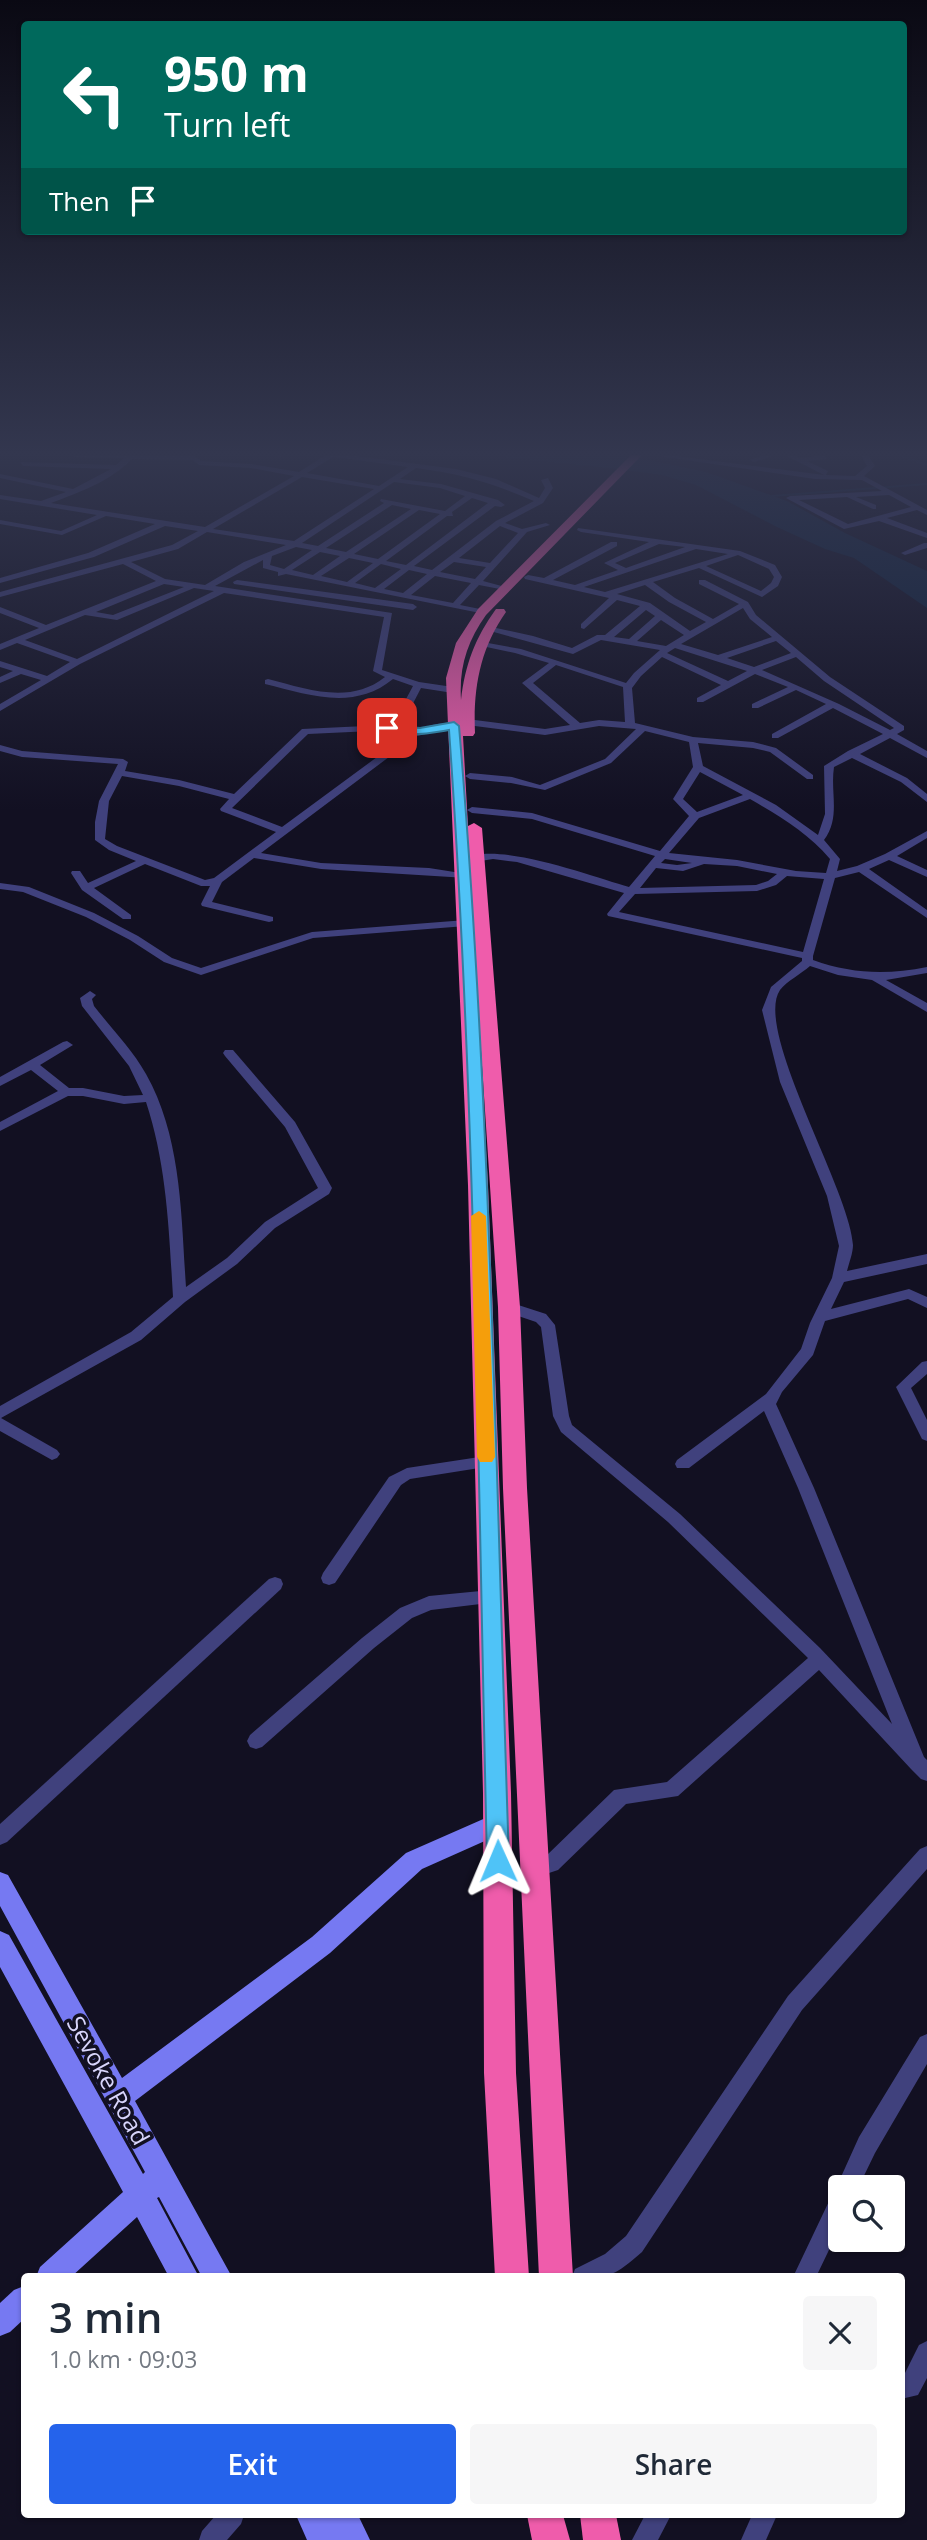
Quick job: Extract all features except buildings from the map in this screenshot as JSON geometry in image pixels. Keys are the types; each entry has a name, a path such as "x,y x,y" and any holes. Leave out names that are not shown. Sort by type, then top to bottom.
{"highway":[{"path":"518,574 505,587 484,620 460,724 468,865 478,889 509,1307 514,1488 556,2273"},
{"path":"512,2273 500,2073 491,1597 478,1185 466,923 472,810 470,776 453,690 457,656 467,633 484,620 531,574"},
{"path":"546,2518 551,2540"},
{"path":"598,2518 602,2540"}],"main road":[{"path":"118,2096 321,1945 414,1861 497,1824"},
{"name":"Sevoke Road","path":"4,1900 118,2096 184,2273"},
{"name":"Sevoke Road","path":"0,1943 151,2185 215,2273"},
{"path":"54,2273 151,2185"},
{"path":"0,2322 21,2303"},
{"path":"313,2518 324,2540"},
{"path":"343,2518 355,2540"}],"street":[{"path":"0,581 26,574"},
{"path":"0,595 81,574"},
{"path":"148,574 163,581 193,587 390,615 376,668 390,677 418,685 453,690"},
{"path":"206,589 231,574"},
{"path":"262,585 282,574"},
{"path":"297,574 455,606 530,638 573,651 592,640 608,637 668,650 720,657 832,705 890,733 927,755"},
{"path":"287,589 317,574"},
{"path":"348,585 364,574"},
{"path":"376,591 399,574"},
{"path":"404,596 434,574"},
{"path":"438,574 505,587"},
{"path":"455,606 486,574"},
{"path":"545,581 559,574"},
{"path":"577,587 615,574"},
{"path":"584,626 611,595 676,574"},
{"path":"717,574 762,595 778,577 776,574"},
{"path":"528,577 611,595 647,606 690,635"},
{"path":"0,647 163,581"},
{"path":"237,582 431,610"},
{"path":"318,593 332,582"},
{"path":"648,582 672,600 714,623"},
{"path":"702,582 745,604 753,617 827,679 901,728 851,753 828,768 826,783 831,822 819,840"},
{"path":"89,612 113,618 193,587"},
{"path":"348,598 360,588"},
{"path":"0,708 77,662 221,591"},
{"path":"630,725 628,686 637,675 690,635 745,604"},
{"path":"608,637 647,606"},
{"path":"0,610 45,627"},
{"path":"0,619 12,614"},
{"path":"631,642 662,615"},
{"path":"720,657 777,638"},
{"path":"17,639 77,662"},
{"path":"480,643 506,648 628,686"},
{"path":"668,650 729,685"},
{"path":"700,700 754,671 796,654"},
{"path":"554,663 527,683 576,725"},
{"path":"0,664 47,679"},
{"path":"0,680 20,671"},
{"path":"268,682 344,697 377,688 390,677"},
{"path":"755,706 827,679"},
{"path":"390,728 402,715 418,685"},
{"path":"775,736 832,705"},
{"path":"284,831 225,808 233,797 307,730 390,728 420,731 460,724 545,732 599,723 630,725 693,740 761,746 778,752 810,777"},
{"path":"470,776 512,780 541,788 608,761 644,727"},
{"path":"0,748 22,754 122,761 124,763 120,773 108,790 99,832 100,840 113,848 203,884 218,880 420,731"},
{"path":"693,740 698,767 678,799 695,816"},
{"path":"851,753 896,775 927,799"},
{"path":"683,1464 770,1398 808,1351 839,1278 846,1246 842,1222 819,1157 786,1082 768,1010 775,989 808,959 835,859 819,840 751,795 698,767"},
{"path":"120,773 179,783 233,797"},
{"path":"751,795 695,816 630,891 613,915 808,959 821,967 876,979 897,978 927,970"},
{"path":"472,810 532,816 583,828 662,855 737,863 783,874 831,876 861,868 890,856 927,834"},
{"path":"252,855 321,866 429,871 468,865 492,856 518,859 630,891 757,888 772,883 783,874"},
{"path":"890,856 927,874"},
{"path":"86,888 146,860"},
{"path":"654,864 664,868 683,868 702,861"},
{"path":"861,868 927,915"},
{"path":"76,873 86,888 127,917"},
{"path":"218,880 206,904 269,919"},
{"path":"0,886 25,889 90,915 161,956 198,972 209,971 312,934 466,923"},
{"path":"876,979 927,1008"},
{"path":"90,995 86,998 88,1006 139,1072 158,1115 175,1198 180,1299"},
{"path":"0,1082 67,1045"},
{"path":"0,1413 136,1336 232,1261 270,1225 326,1189 290,1125 229,1054"},
{"path":"32,1064 66,1092"},
{"path":"0,1127 66,1092 83,1092 124,1100 150,1098"},
{"path":"839,1278 927,1259"},
{"path":"821,1317 909,1294 927,1303"},
{"path":"509,1307 541,1318 548,1325 561,1416 566,1428 674,1518 819,1659 922,1768"},
{"path":"927,1366 903,1387 927,1435"},
{"path":"770,1398 771,1410 922,1768"},
{"path":"0,1424 52,1454"},
{"path":"329,1578 395,1481 407,1474 486,1462"},
{"path":"0,1836 275,1584"},
{"path":"256,1741 368,1643 406,1614 429,1603 491,1597"},
{"path":"534,1869 551,1864 621,1796 671,1790 819,1659"},
{"path":"591,2273 613,2262 634,2244 795,2003 927,1855"},
{"path":"853,2175 867,2146 927,2043"},
{"path":"806,2273 828,2228"},
{"path":"905,2388 912,2384 927,2353"},
{"path":"211,2540 229,2518"},
{"path":"644,2540 657,2518"},
{"path":"752,2540 763,2518"}],"water":[{"path":"877,574 927,574 927,608"}],"slow traffic":[{"path":"479,1216 486,1457"}],"route":[{"path":"387,728 420,731 454,726 462,830 478,1185 498,1861"}]}
